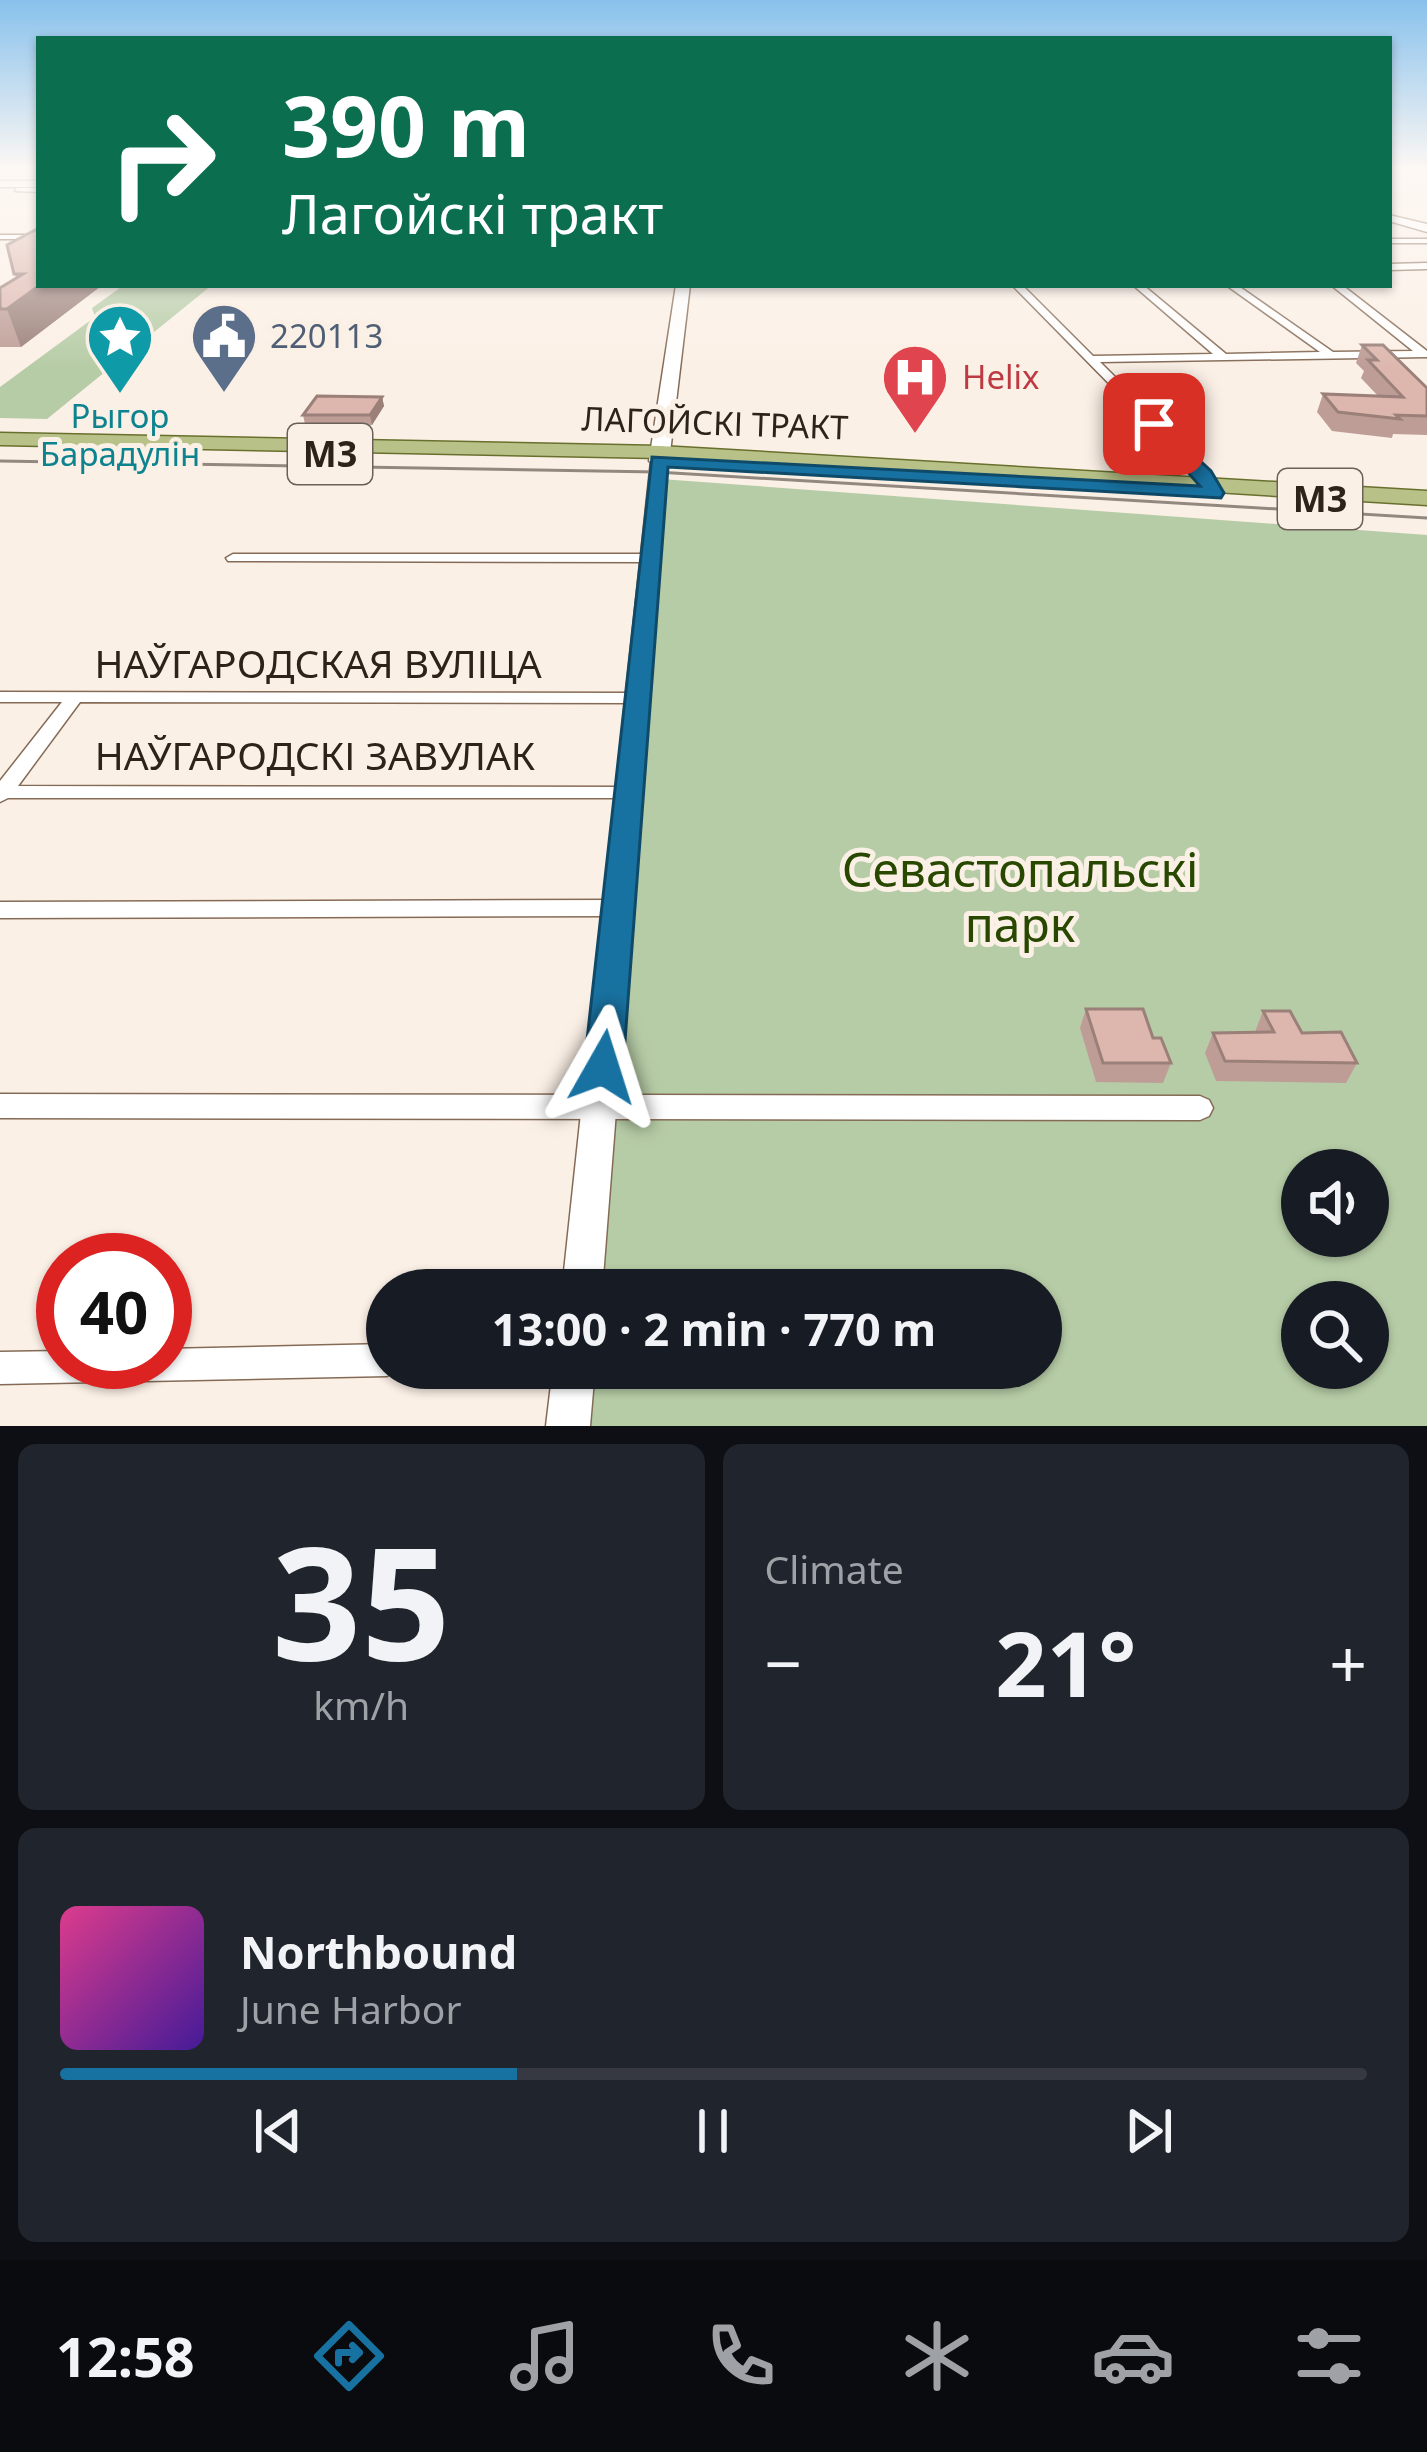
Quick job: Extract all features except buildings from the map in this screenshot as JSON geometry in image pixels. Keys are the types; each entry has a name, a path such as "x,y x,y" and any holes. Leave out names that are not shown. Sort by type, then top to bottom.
{"main road":[{"path":"660,456 682,288"},
{"name":"ЛАГОЙСКІ ТРАКТ","path":"0,443 660,456 1427,501"}],"street":[{"path":"0,237 36,237"},
{"path":"0,251 26,237"},
{"path":"1392,241 1427,241"},
{"path":"1392,267 1427,266"},
{"path":"1404,267 1427,284"},
{"path":"1020,288 1211,488"},
{"path":"1142,288 1222,356"},
{"path":"1236,288 1329,354"},
{"path":"1340,288 1425,354"},
{"path":"1090,359 1425,354"},
{"path":"584,1269 660,456"},
{"path":"233,558 650,558"},
{"name":"НАЎГАРОДСКАЯ ВУЛІЦА","path":"0,697 636,698"},
{"path":"1,793 75,697"},
{"name":"НАЎГАРОДСКІ ЗАВУЛАК","path":"1,793 627,792"},
{"path":"0,910 619,908"},
{"path":"0,1106 1200,1108"},
{"path":"0,1368 366,1360"},
{"path":"568,1426 572,1389"}],"green space":[{"path":"120,288 208,288 47,419 0,418 0,387 95,317 92,308"},
{"name":"Севастопальскі парк","path":"661,479 1427,535 1427,1426 575,1426 578,1389 1062,1389 1062,1269 587,1269"}],"tram line":[{"path":"0,461 657,472 1427,518"}],"place":[{"name":"220113","path":"224,395"},
{"name":"Рыгор Барадулін","path":"120,396"},
{"name":"Helix","path":"915,436"}],"route":[{"path":"603,1067 659,461 1214,493 1204,475 1154,424"}]}
